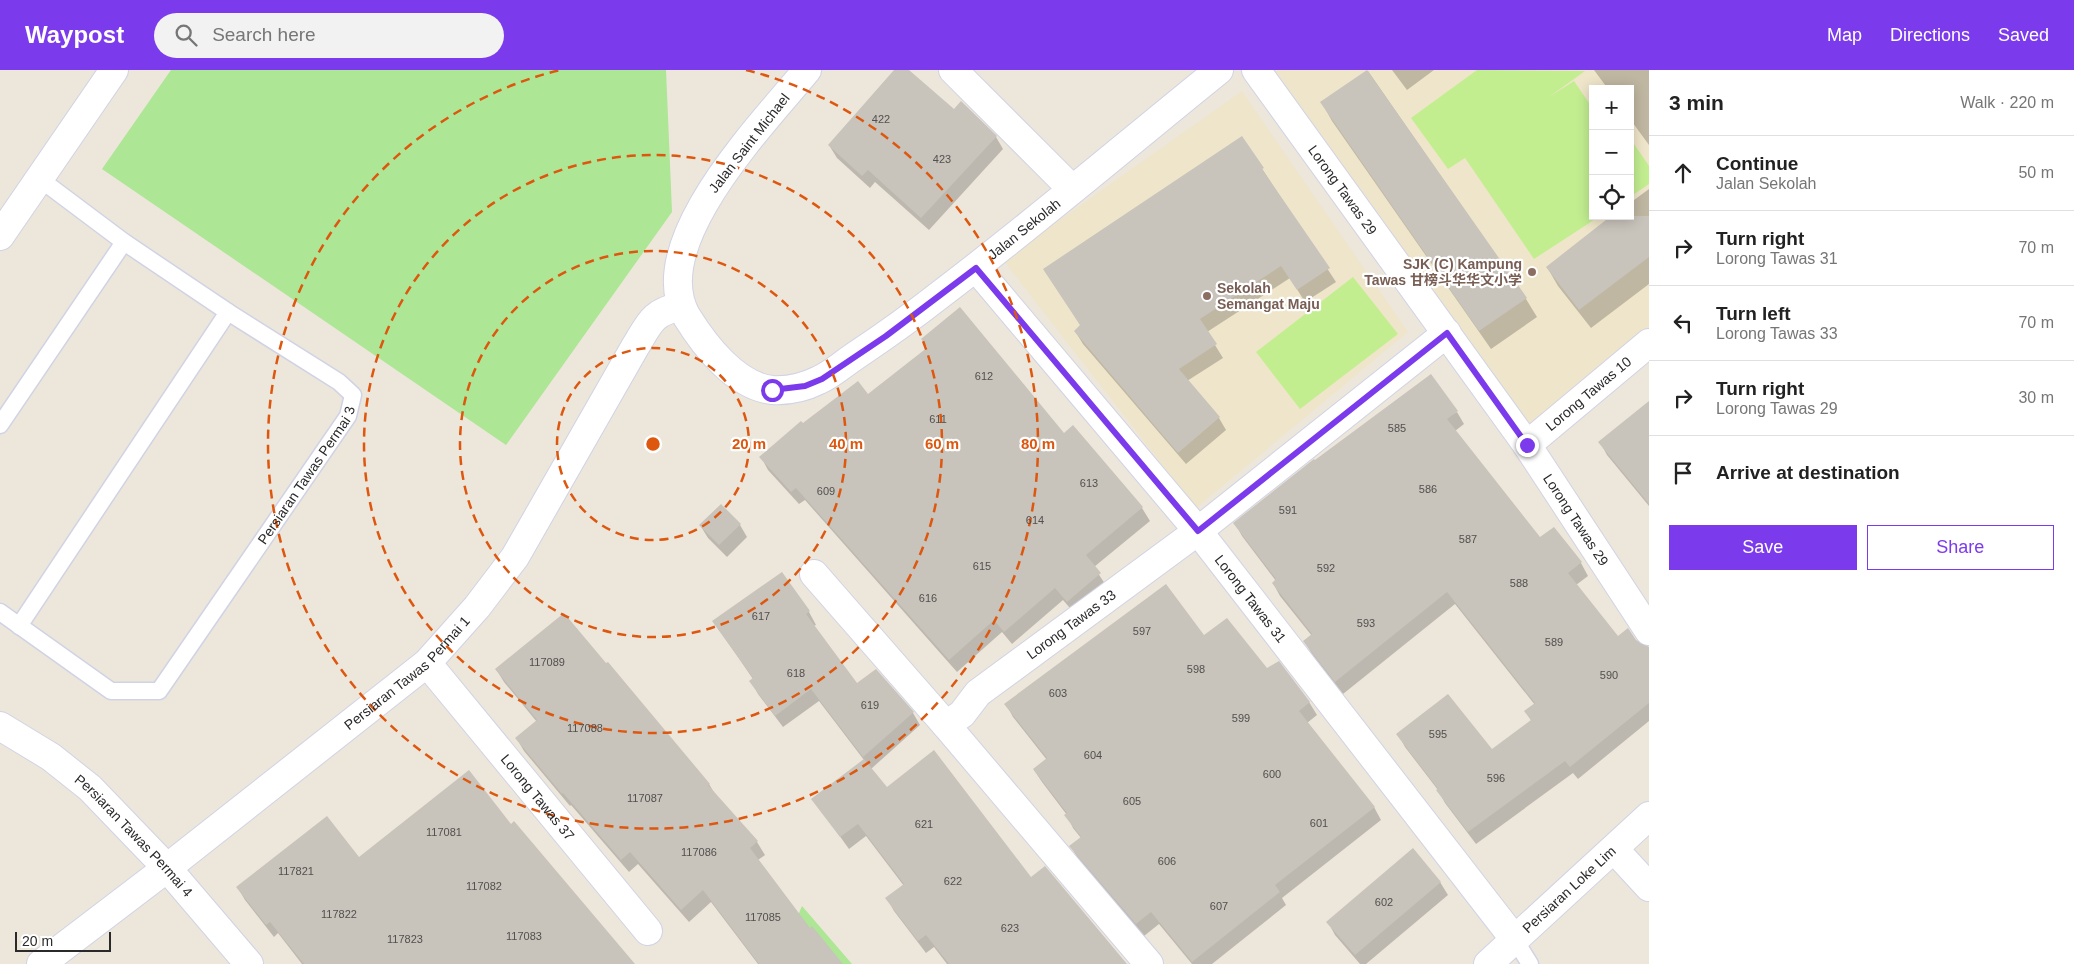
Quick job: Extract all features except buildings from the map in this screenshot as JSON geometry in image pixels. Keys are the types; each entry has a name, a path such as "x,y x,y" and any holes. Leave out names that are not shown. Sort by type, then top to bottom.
{"street":[{"path":"0,236 114,70"},
{"name":"Jalan Saint Michael","path":"673,308 679,285 683,246 699,211 718,180 807,70"},
{"path":"953,70 1072,188"},
{"name":"Jalan Sekolah","path":"673,308 711,350 751,384 772,390 789,389 805,386 822,379 886,336 976,268 1219,70"},
{"name":"Lorong Tawas 29","path":"1256,70 1527,445 1649,631"},
{"name":"Lorong Tawas 31","path":"976,268 1198,531 1515,940"},
{"name":"Persiaran Tawas Permai 1","path":"41,964 167,868 427,663 477,608 515,557 655,316 673,308"},
{"name":"Lorong Tawas 33","path":"946,725 962,714 978,693 1198,531 1447,333"},
{"name":"Lorong Tawas 10","path":"1527,445 1649,343"},
{"path":"814,574 946,725 1149,964"},
{"name":"Lorong Tawas 37","path":"427,663 648,931"},
{"name":"Persiaran Tawas Permai 4","path":"0,726 51,757 90,788 167,868 249,964"},
{"name":"Persiaran Loke Lim","path":"1488,964 1649,816"},
{"path":"1614,849 1649,887"}],"lane":[{"name":"Persiaran Tawas Permai 3","path":"0,612 111,690 159,690 348,416 353,394 339,382 228,312 124,242 40,179"},
{"path":"0,425 124,242"},
{"path":"19,626 228,312"},
{"path":"1515,940 1530,964"}],"shaded area":[{"name":"SJK (C) Kampung Tawas 甘榜斗华华文小学","path":"1274,70 1649,70 1649,327 1526,428 1271,72"},
{"name":"Sekolah Semangat Maju","path":"1242,91 1408,332 1196,508 1003,260"}],"green space":[{"path":"171,70 666,70 672,212 506,445 102,169"},
{"path":"1477,70 1585,71 1549,97 1574,81 1589,103 1589,220 1594,220 1534,259 1465,158 1448,169 1411,118"},
{"path":"1634,144 1649,166 1649,184 1634,194"},
{"path":"1353,277 1398,334 1300,409 1256,352"},
{"path":"802,906 852,964 777,964"}],"place":[{"name":"SJK (C) Kampung Tawas 甘榜斗华华文小学","path":"1532,272"},
{"name":"Sekolah Semangat Maju","path":"1207,296"}],"route":[{"path":"772,390 805,386 822,379 886,336 976,268 1198,531 1447,333 1527,445"}]}
